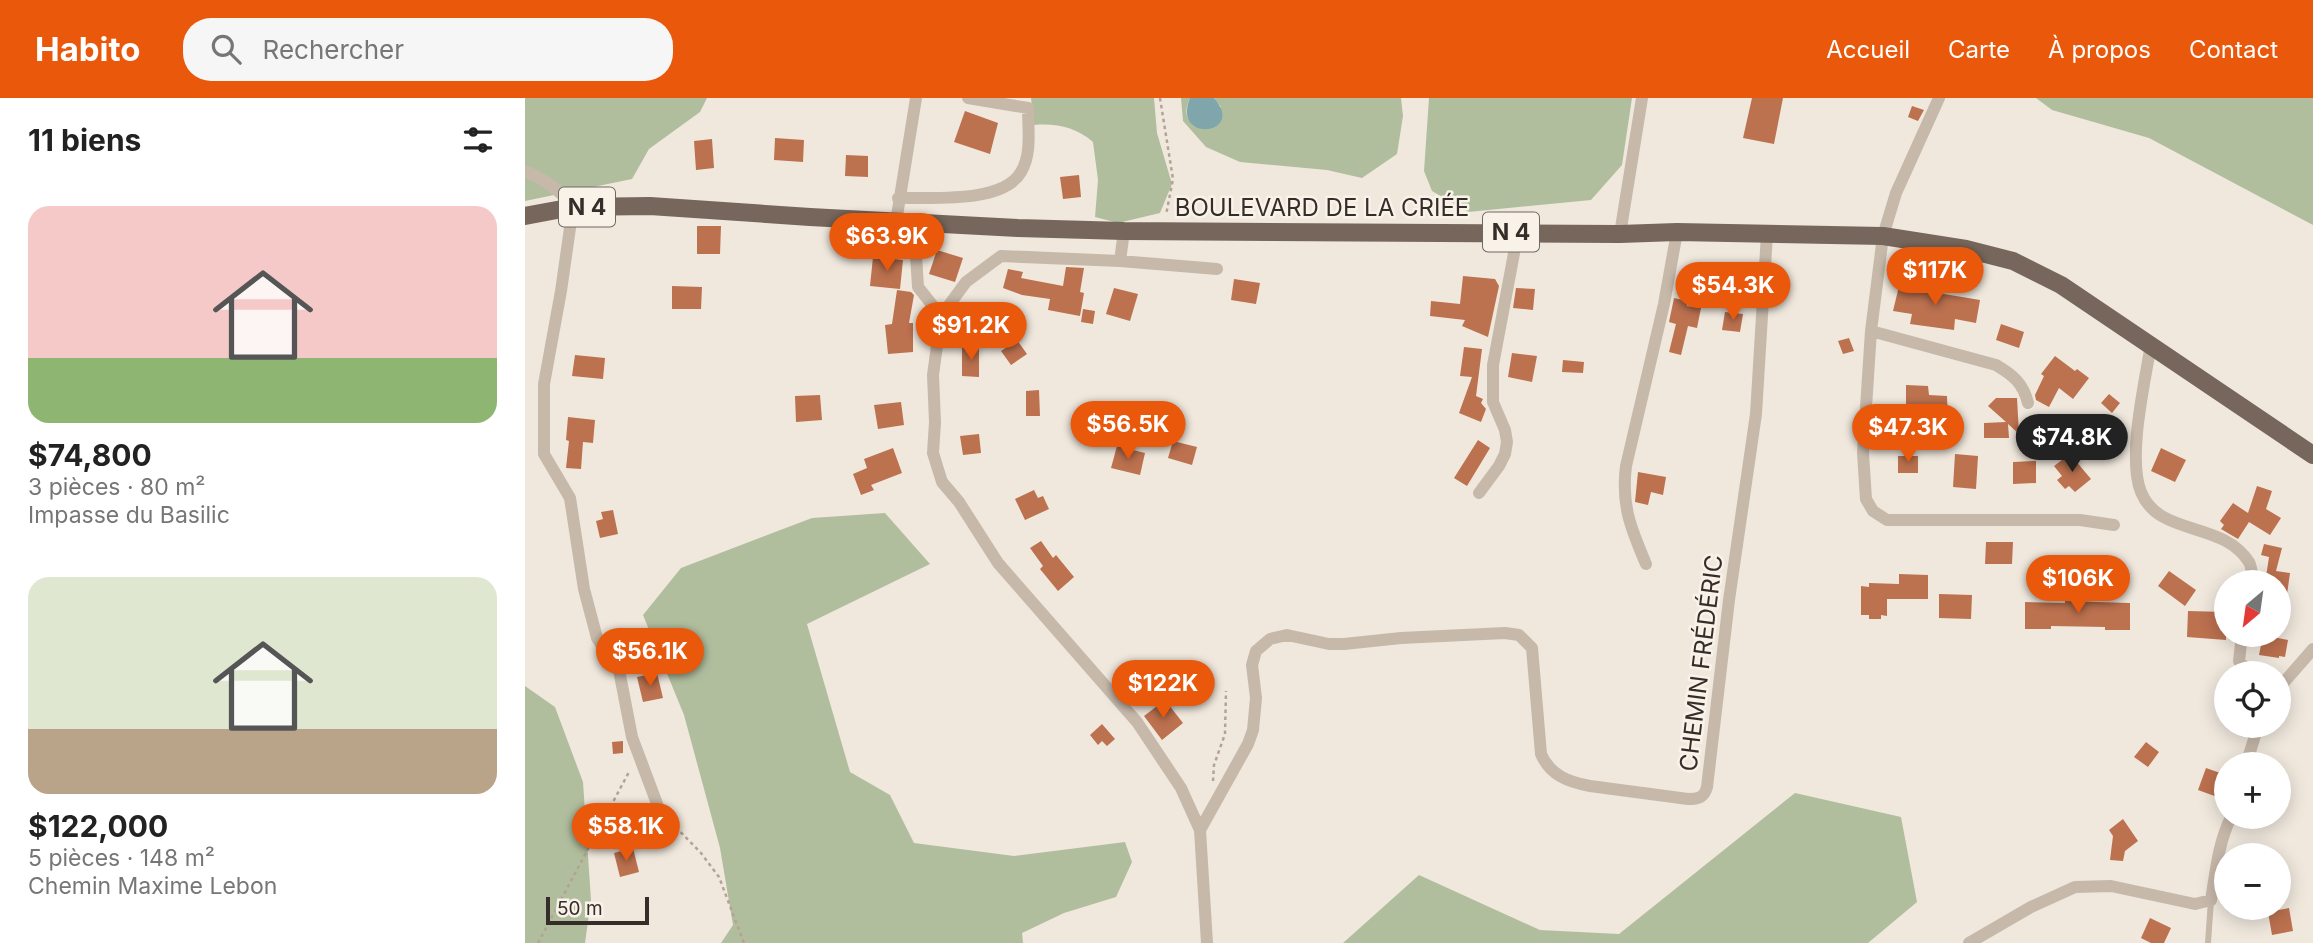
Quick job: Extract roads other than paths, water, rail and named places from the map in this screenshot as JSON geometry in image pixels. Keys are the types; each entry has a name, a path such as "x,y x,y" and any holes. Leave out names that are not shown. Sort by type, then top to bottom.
{"main road":[{"name":"BOULEVARD DE LA CRIÉE","path":"573,207 650,206 905,223 1124,231 1620,234 1677,232 1883,236 1956,247 2013,261 2061,285 2313,455"},
{"name":"N 4","path":"525,216 573,207"}],"street":[{"path":"916,98 898,198 918,288 941,316"},
{"path":"898,198 977,195 1003,189 1014,182 1022,172 1028,149 1029,103 968,98"},
{"path":"1620,234 1642,98"},
{"path":"1939,98 1896,193 1883,236 1871,331 1863,453 1866,499 1873,511 1887,520 2080,520 2114,525"},
{"path":"525,171 546,180 561,191 573,207 544,384 544,454 570,498 584,589 597,638 619,670 632,737 659,809"},
{"path":"1120,261 1124,231"},
{"path":"1479,493 1499,466 1507,442 1493,402 1493,365 1518,232"},
{"path":"1646,564 1630,526 1623,489 1677,232"},
{"name":"CHEMIN FRÉDÉRIC","path":"1201,830 1253,730 1256,698 1252,665 1256,651 1270,639 1287,635 1329,644 1344,644 1401,638 1505,633 1519,635 1532,648 1541,754 1545,765 1575,783 1590,786 1688,799 1703,796 1707,787 1729,600 1756,414 1767,234"},
{"path":"1207,943 1201,830 1181,788 1137,722 998,563 959,502 942,482 933,453 933,375 941,316 966,282 1002,256 1120,261 1217,269"},
{"path":"1871,331 1996,365 2013,375 2024,387 2028,403"},
{"path":"2151,344 2136,443 2140,489 2148,507 2163,519 2227,540 2250,563 2251,570"},
{"path":"2291,672 2313,649"},
{"path":"1969,943 2031,907 2074,887 2111,886 2195,904 2211,900 2217,855 2225,829"}],"lane":[{"path":"2208,943 2211,900"}],"water":[{"path":"1190,98 1214,98 1222,111 1221,120 1216,126 1198,128 1190,123 1187,113"}]}
